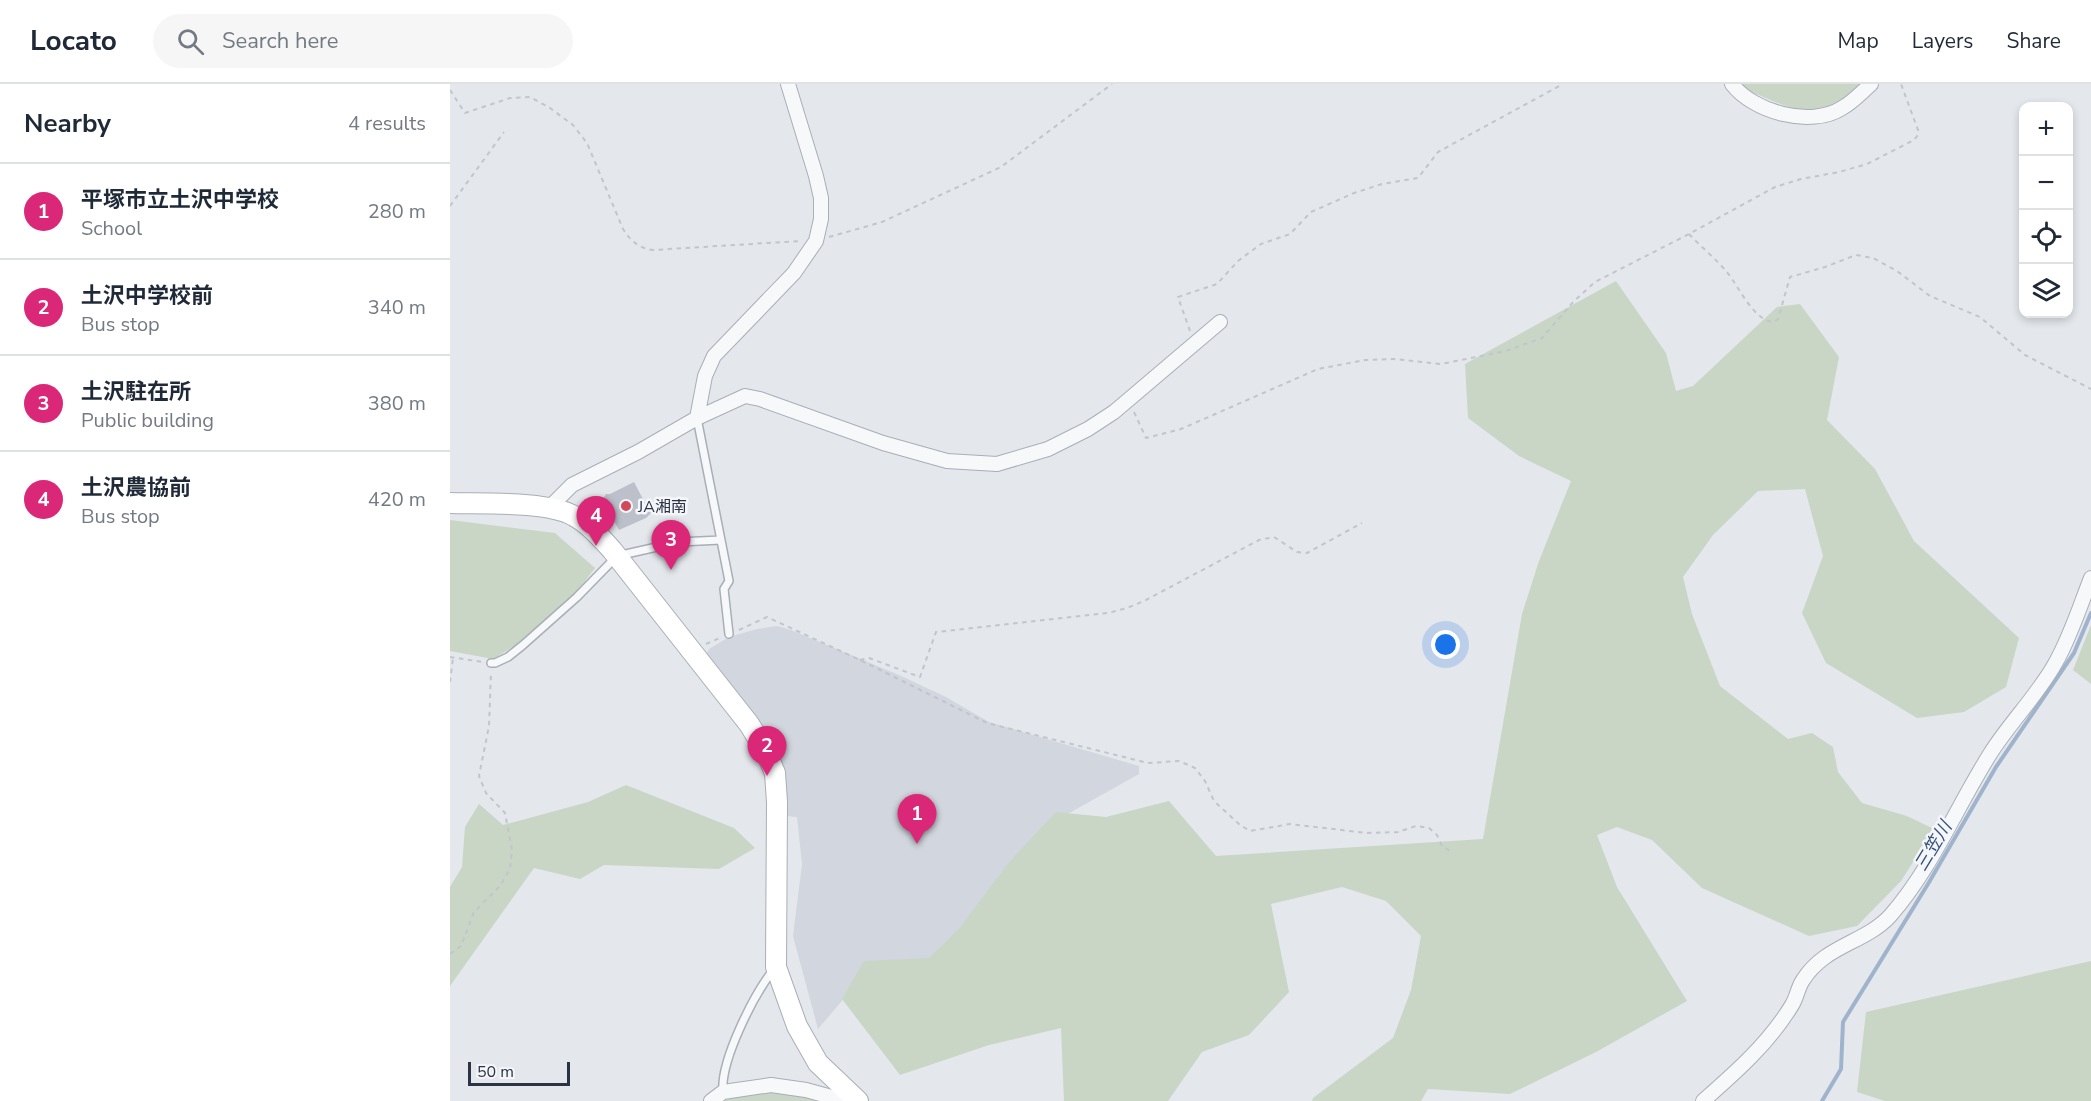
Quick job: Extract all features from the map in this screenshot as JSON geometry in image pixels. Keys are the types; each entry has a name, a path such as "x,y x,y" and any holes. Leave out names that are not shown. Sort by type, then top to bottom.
{"street":[{"path":"697,418 705,376 714,356 794,273 816,240 821,219 821,198 788,84"},
{"path":"1732,84 1746,99 1760,107 1800,117 1811,117 1823,116 1842,109 1871,84"},
{"path":"550,507 572,485 638,452 697,418 745,396 760,399 883,443 947,461 997,464 1048,450 1114,412 1220,322"},
{"path":"450,503 550,507 573,515 593,529 693,650 749,724 765,750 775,773 777,802 776,967 797,1026 818,1063 855,1098 846,1101 806,1090 771,1085 723,1092 711,1101"},
{"path":"1703,1101 1754,1054 1770,1035 1793,1004 1803,980 1824,957 1840,946 1879,927 1908,892 1942,840 1990,754 2056,663 2068,639 2091,578"}],"lane":[{"path":"697,418 729,581 724,589 729,634"},
{"path":"491,663 508,657 523,645 577,597 617,556 679,542 721,540"},
{"path":"723,1092 722,1081 741,1024 762,984 776,967"}],"path":[{"path":"450,90 465,113 510,98 530,97 573,125 586,143 623,229 631,241 643,249 653,250 816,240 882,222 1000,167 1112,84"},
{"path":"1194,342 1178,297 1217,284 1238,261 1261,244 1290,234 1311,212 1353,193 1382,184 1418,178 1438,152 1563,84"},
{"path":"1128,398 1146,438 1181,429 1318,369 1365,360 1394,359 1441,364 1506,351 1542,338 1574,301 1595,282 1775,187 1867,164 1914,140 1918,135 1918,129 1901,84"},
{"path":"450,206 504,132"},
{"path":"1689,234 1728,273 1753,309 1770,322 1778,318 1790,277 1856,255 1873,258 1897,271 1930,296 1980,318 2025,355 2091,389"},
{"path":"860,660 869,658 920,677 936,632 1108,613 1144,601 1259,540 1274,537 1297,552 1307,553 1362,523"},
{"path":"693,650 767,617 987,723 1148,763 1179,761 1195,768 1205,781 1214,801 1250,831 1290,824 1367,834 1398,831 1416,826 1430,828 1437,835 1442,846 1453,853"},
{"path":"450,682 452,657 491,663 489,726 479,776 486,792 505,813 512,850 510,869 500,886 474,912 461,946 450,954"}],"shaded area":[{"path":"777,626 899,675 946,697 989,722 1139,766 1139,774 1048,825 950,963 870,968 818,1029 793,936 802,864 797,817 787,816 786,795 769,735 706,655 709,649 729,637"}],"green space":[{"path":"1742,84 1861,84 1840,103 1829,109 1805,111 1746,90"},
{"path":"1616,281 1666,353 1676,391 1693,386 1777,307 1800,304 1839,357 1827,420 1875,469 1914,541 2019,638 2006,687 1964,712 1917,718 1826,663 1802,613 1823,556 1805,489 1758,491 1713,535 1683,577 1692,614 1720,686 1788,739 1812,733 1833,747 1838,772 1862,803 1907,816 1934,829 1901,881 1857,926 1809,936 1702,888 1652,840 1617,827 1597,835 1617,887 1687,1001 1596,1052 1510,1094 1428,1089 1421,1101 1312,1101 1393,1038 1411,990 1421,936 1386,901 1342,887 1271,904 1289,992 1249,1035 1202,1052 1168,1101 1064,1101 1061,1028 989,1045 900,1075 842,999 864,961 929,958 958,930 1010,861 1056,812 1106,817 1169,801 1216,856 1483,839 1522,614 1539,561 1571,481 1519,456 1468,418 1465,364"},
{"path":"450,520 555,533 595,568 558,616 493,659 450,651"},
{"path":"2091,625 2091,684 2073,670"},
{"path":"626,785 734,828 755,848 719,869 604,865 580,879 534,868 450,986 450,887 462,867 465,827 479,804 503,825 588,802"},
{"path":"2091,961 2091,1101 1885,1101 1857,1092 1866,1012"},
{"path":"772,1092 804,1095 825,1101 724,1101 728,1098"}],"building":[{"name":"JA湘南","path":"634,482 651,513 646,518 619,530 602,500 606,494"}],"waterway":[{"name":"三笠川","path":"1822,1101 1841,1069 1843,1022 1928,884 1996,767 2074,653 2091,613"}],"place":[{"name":"JA湘南","path":"626,506"},
{"name":"土沢農協前","path":"596,546"},
{"name":"土沢駐在所","path":"671,570"},
{"name":"土沢中学校前","path":"767,776"},
{"name":"平塚市立土沢中学校","path":"917,844"}]}
